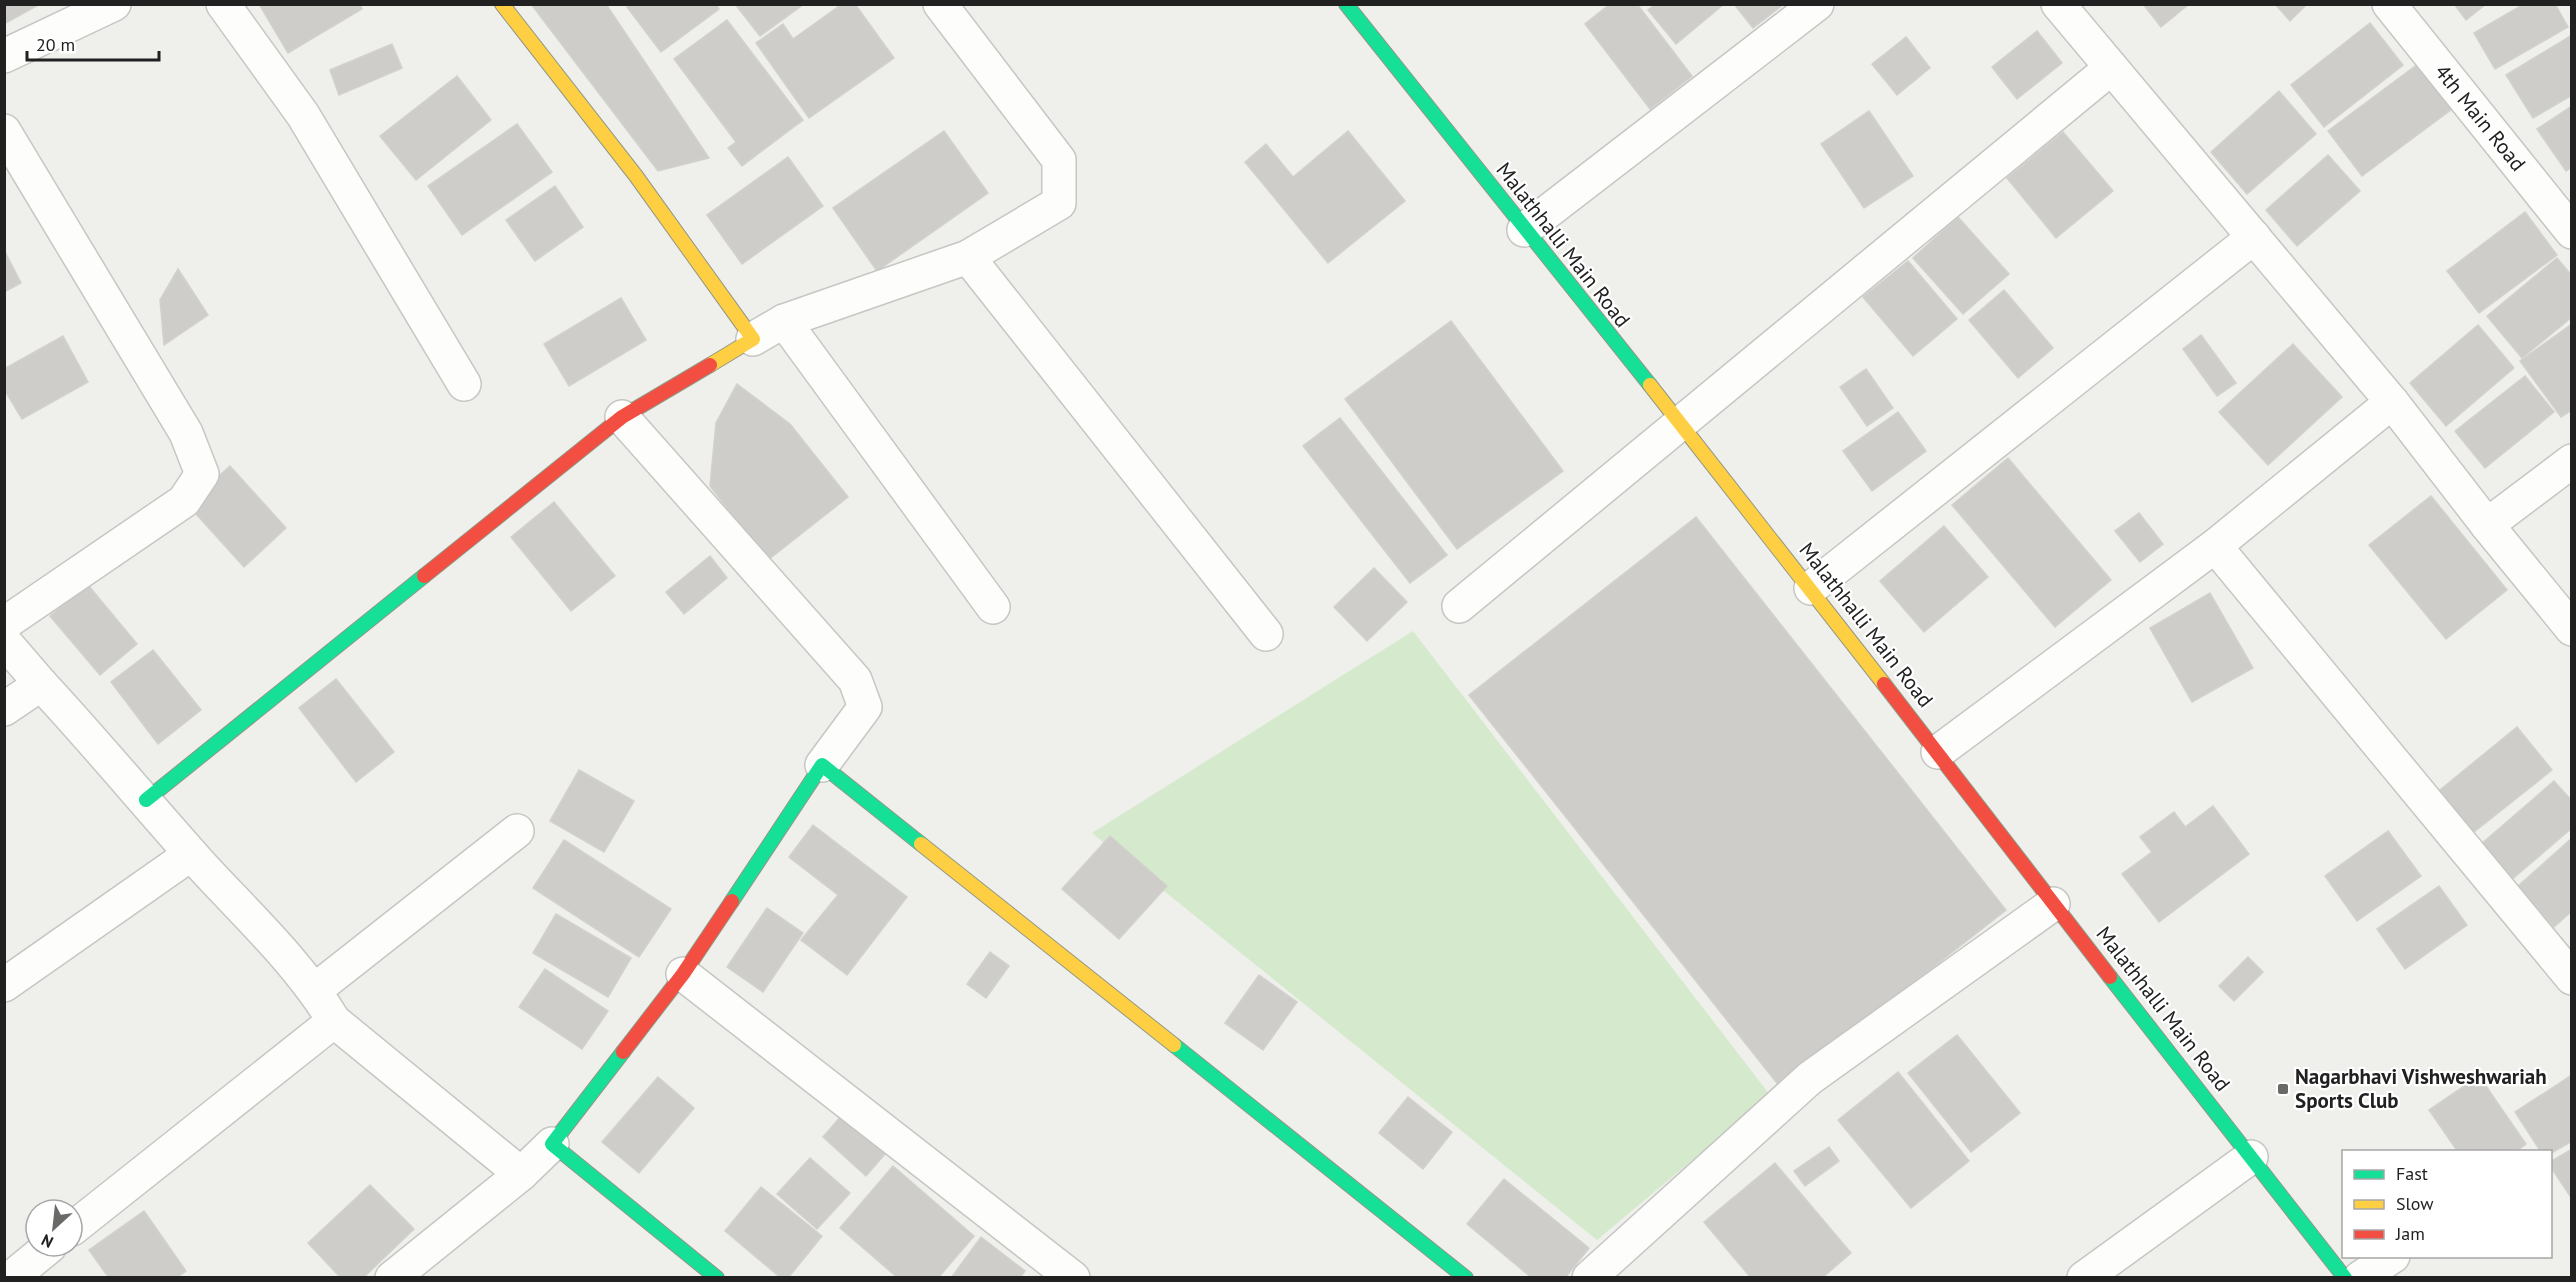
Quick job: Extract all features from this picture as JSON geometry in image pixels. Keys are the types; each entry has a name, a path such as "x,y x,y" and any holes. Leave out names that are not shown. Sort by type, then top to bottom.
{"street":[{"path":"4,56 114,4"},
{"path":"223,4 303,115 464,384"},
{"path":"502,4 636,176 753,339"},
{"path":"146,800 621,417 784,321 968,256 1059,203 1059,160 940,4"},
{"name":"Malathhalli Main Road","path":"1346,4 1811,588 2053,904 2345,1278"},
{"path":"1524,230 1817,4"},
{"path":"2058,4 2392,402 2571,629"},
{"name":"4th Main Road","path":"2389,4 2571,232"},
{"path":"1459,606 2111,68"},
{"path":"4,131 186,433 202,474 184,501 4,624"},
{"path":"1811,588 2254,237"},
{"path":"968,256 1266,634"},
{"path":"784,321 993,607"},
{"path":"1938,752 2214,546 2392,402"},
{"path":"392,1278 521,1174 552,1144 683,974 822,765 864,707 855,680 621,417"},
{"path":"2487,525 2571,461"},
{"path":"2214,546 2571,978"},
{"path":"4,641 40,684 108,756 191,854 315,990 334,1021 521,1174"},
{"path":"4,709 40,684"},
{"path":"822,765 1466,1278"},
{"path":"315,990 517,831"},
{"path":"4,985 191,854"},
{"path":"1589,1278 1810,1078 2053,904"},
{"path":"683,974 1073,1278"},
{"path":"84,1219 334,1021"},
{"path":"552,1144 717,1278"},
{"path":"2084,1278 2252,1156"},
{"path":"11,1278 35,1258"},
{"path":"2360,1278 2390,1258"}],"green space":[{"path":"1413,631 1770,1095 1597,1240 1092,833"}],"building":[{"path":"4,4 40,4 4,24"},
{"path":"259,4 360,4 362,9 288,53"},
{"path":"531,4 606,4 709,158 658,171"},
{"path":"630,4 716,4 719,9 661,52 627,7"},
{"path":"735,4 804,4 760,36"},
{"path":"842,4 855,4 894,58 809,118 756,43 783,24 793,39"},
{"path":"1610,4 1637,4 1692,76 1650,109 1585,24"},
{"path":"1656,4 1724,4 1676,44 1648,10"},
{"path":"1734,4 1784,4 1753,28"},
{"path":"2143,4 2189,4 2161,27"},
{"path":"2275,4 2307,4 2290,21"},
{"path":"2454,4 2486,4 2466,20"},
{"path":"2524,4 2555,4 2568,27 2495,69 2474,33"},
{"path":"727,20 803,120 742,166 728,148 736,142 674,59"},
{"path":"2370,23 2403,65 2324,127 2291,85"},
{"path":"2037,31 2062,63 2017,99 1992,67"},
{"path":"2572,35 2572,95 2533,118 2506,75"},
{"path":"1906,37 1930,68 1897,95 1872,64"},
{"path":"392,44 402,68 339,95 330,70"},
{"path":"2422,61 2456,106 2362,176 2328,131"},
{"path":"457,76 491,120 416,180 380,136"},
{"path":"2279,91 2316,134 2247,194 2211,152"},
{"path":"2572,106 2572,167 2566,171 2537,129"},
{"path":"1869,111 1913,176 1864,208 1821,144"},
{"path":"517,124 552,172 462,235 428,186"},
{"path":"944,131 988,193 877,271 833,208"},
{"path":"1348,131 1405,201 1328,263 1245,162 1266,144 1293,177"},
{"path":"2063,132 2113,191 2056,238 2007,178"},
{"path":"2328,155 2360,191 2297,246 2266,210"},
{"path":"788,157 823,206 742,264 707,215"},
{"path":"555,186 583,227 535,261 506,220"},
{"path":"2525,212 2557,255 2479,313 2447,271"},
{"path":"1958,217 2009,274 1963,314 1913,258"},
{"path":"4,250 21,283 4,292"},
{"path":"2557,258 2572,276 2572,317 2522,358 2487,316"},
{"path":"1908,261 1957,319 1913,356 1863,297"},
{"path":"178,269 208,315 164,345 160,300"},
{"path":"2004,290 2053,348 2018,378 1969,320"},
{"path":"621,298 646,340 569,386 544,344"},
{"path":"1451,321 1563,471 1457,549 1345,399"},
{"path":"2572,324 2572,410 2561,417 2520,361"},
{"path":"2478,325 2514,368 2446,426 2410,383"},
{"path":"2201,335 2236,383 2217,396 2183,349"},
{"path":"63,336 88,382 22,419 4,389 4,369"},
{"path":"2293,344 2342,397 2268,465 2219,412"},
{"path":"1866,369 1893,408 1867,426 1840,387"},
{"path":"2525,376 2554,412 2485,468 2455,431"},
{"path":"737,384 790,424 848,497 768,560 710,486 716,423"},
{"path":"1898,412 1926,451 1872,491 1843,451"},
{"path":"1340,418 1447,555 1410,583 1303,446"},
{"path":"2008,458 2111,580 2055,627 1952,505"},
{"path":"230,466 286,528 244,567 187,504"},
{"path":"2431,496 2507,590 2446,639 2369,545"},
{"path":"554,502 615,576 571,611 511,537"},
{"path":"2139,513 2163,544 2140,562 2115,531"},
{"path":"1696,517 2006,910 1780,1087 1469,695"},
{"path":"1944,526 1988,577 1924,632 1880,581"},
{"path":"710,556 727,578 684,614 666,592"},
{"path":"1374,568 1407,602 1367,641 1334,607"},
{"path":"88,585 137,644 100,675 50,616"},
{"path":"2210,593 2253,668 2192,702 2150,628"},
{"path":"153,650 201,710 158,744 111,682"},
{"path":"336,679 394,752 356,782 299,708"},
{"path":"2517,727 2552,770 2469,836 2435,794"},
{"path":"579,770 634,801 604,852 550,821"},
{"path":"2554,781 2572,801 2572,828 2510,881 2480,845"},
{"path":"2213,806 2249,854 2159,922 2122,874 2152,852 2140,837 2174,812 2185,827"},
{"path":"813,825 907,897 847,975 801,940 838,895 789,857"},
{"path":"2388,831 2421,876 2357,921 2325,876"},
{"path":"1110,836 1167,886 1119,939 1062,889"},
{"path":"2572,838 2572,911 2554,927 2518,886"},
{"path":"564,840 671,909 639,957 533,888"},
{"path":"2439,886 2467,925 2405,969 2377,929"},
{"path":"767,908 803,933 763,992 727,967"},
{"path":"556,914 631,958 608,997 533,953"},
{"path":"990,952 1009,966 986,998 967,984"},
{"path":"2248,957 2263,972 2234,1001 2219,986"},
{"path":"545,969 608,1011 582,1049 519,1007"},
{"path":"1259,975 1297,1002 1263,1050 1225,1023"},
{"path":"1957,1035 2020,1113 1971,1152 1908,1073"},
{"path":"1898,1072 1969,1161 1911,1208 1838,1120"},
{"path":"2572,1075 2572,1141 2552,1153 2552,1150 2540,1150 2515,1112"},
{"path":"2479,1076 2526,1144 2518,1150 2457,1150 2429,1110"},
{"path":"658,1077 694,1108 639,1173 602,1142"},
{"path":"1408,1097 1452,1132 1423,1169 1379,1133"},
{"path":"848,1108 891,1147 866,1176 823,1137"},
{"path":"1829,1147 1839,1161 1805,1186 1794,1171"},
{"path":"2572,1149 2572,1199 2552,1169 2552,1161"},
{"path":"810,1158 850,1193 817,1229 777,1194"},
{"path":"1775,1163 1851,1253 1822,1278 1751,1278 1704,1222"},
{"path":"893,1166 974,1236 938,1278 898,1278 840,1228"},
{"path":"1504,1179 1589,1248 1565,1278 1532,1278 1467,1224"},
{"path":"370,1185 414,1229 363,1278 341,1278 308,1243"},
{"path":"761,1187 822,1236 788,1278 781,1278 725,1231"},
{"path":"144,1211 186,1271 176,1278 109,1278 89,1250"},
{"path":"981,1237 1025,1271 1020,1278 951,1278"}],"traffic: fast":[{"path":"1346,4 1650,385"},
{"path":"146,800 424,576"},
{"path":"732,901 822,765 921,844"},
{"path":"2110,977 2345,1278"},
{"path":"1174,1045 1466,1278"},
{"path":"623,1052 552,1144 717,1278"}],"traffic: slow":[{"path":"502,4 636,176 753,339 710,365"},
{"path":"1650,385 1884,684"},
{"path":"921,844 1174,1045"}],"traffic: jam":[{"path":"424,576 622,417 710,365"},
{"path":"1884,684 2110,977"},
{"path":"623,1052 683,974 732,901"}],"place":[{"name":"Nagarbhavi Vishweshwariah Sports Club","path":"2283,1089"}]}
